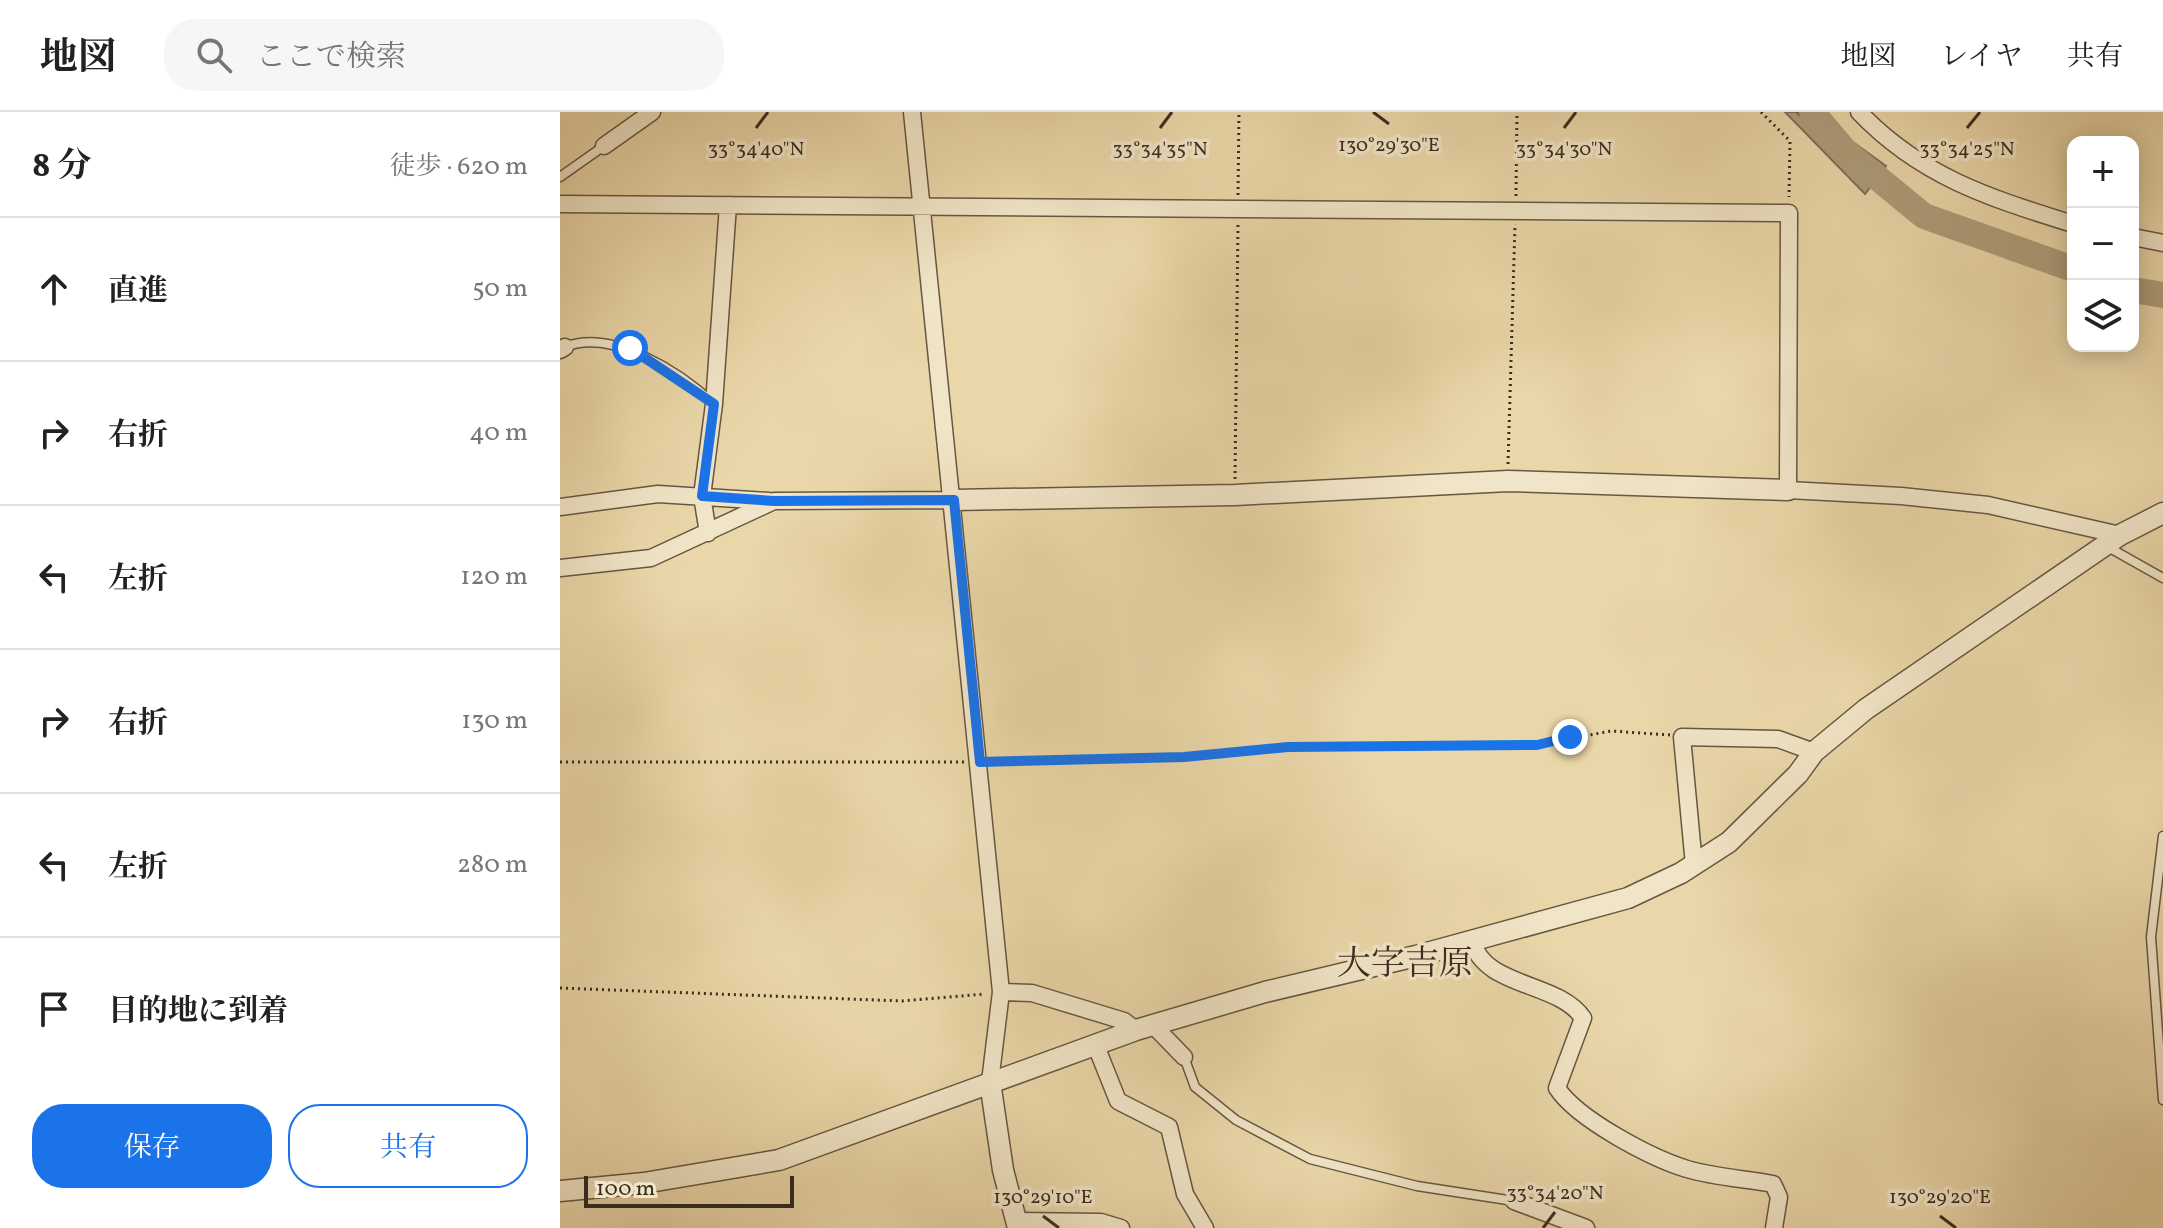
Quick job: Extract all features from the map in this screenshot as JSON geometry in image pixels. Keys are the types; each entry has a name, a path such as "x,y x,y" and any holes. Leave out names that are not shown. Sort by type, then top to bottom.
{"street":[{"path":"604,146 652,112"},
{"path":"912,112 954,500 1001,992 990,1082 1003,1170 1017,1225 1101,1222 1121,1228"},
{"path":"1859,112 1911,159 1974,193 2067,222"},
{"path":"560,204 1789,213 1788,490"},
{"path":"708,533 702,496 714,404 728,205"},
{"path":"2139,238 2163,243"},
{"path":"560,507 658,494 774,501 954,500 1235,495 1508,481 1788,490 1988,505 2113,540"},
{"path":"560,568 632,563 678,548 774,501"},
{"path":"560,1191 644,1183 779,1160 1145,1027 1265,992 1628,898 1694,865 1729,842 1798,774 1814,752 1866,709 2113,540 2163,513"},
{"path":"1694,865 1682,737 1778,739 1814,752"},
{"path":"1472,940 1475,954 1495,970 1574,1004 1583,1018 1557,1088 1569,1106 1598,1125 1687,1169 1773,1184 1779,1197 1774,1228"},
{"path":"1001,992 1032,993 1145,1027 1184,1057"},
{"path":"1096,1046 1118,1101 1169,1127 1185,1194 1205,1228"},
{"path":"1514,1201 1586,1228"}],"lane":[{"path":"560,177 604,146"},
{"path":"563,348 593,341 630,348 714,404"},
{"path":"2113,540 2163,578"},
{"path":"2163,836 2151,937 2163,1100"},
{"path":"1184,1057 1195,1087 1236,1120 1310,1159 1417,1186 1514,1201"}],"path":[{"path":"1235,495 1239,112"},
{"path":"1508,481 1517,112"},
{"path":"1761,112 1790,141 1789,213"},
{"path":"560,762 980,762 1184,757 1288,747 1537,745 1611,731 1653,732 1682,737"},
{"path":"560,988 902,1001 1001,992"}],"water":[{"path":"1785,112 1824,112 1839,132 1886,166 1865,194"}],"waterway":[{"path":"1812,112 1846,152 1924,216 2067,267"},
{"path":"2139,291 2163,295"}],"district":[{"name":"大字吉原","path":"1405,962"}],"route":[{"path":"630,348 714,404 702,496 746,501 954,500 980,762 1184,757 1288,747 1537,745 1570,737"}]}
